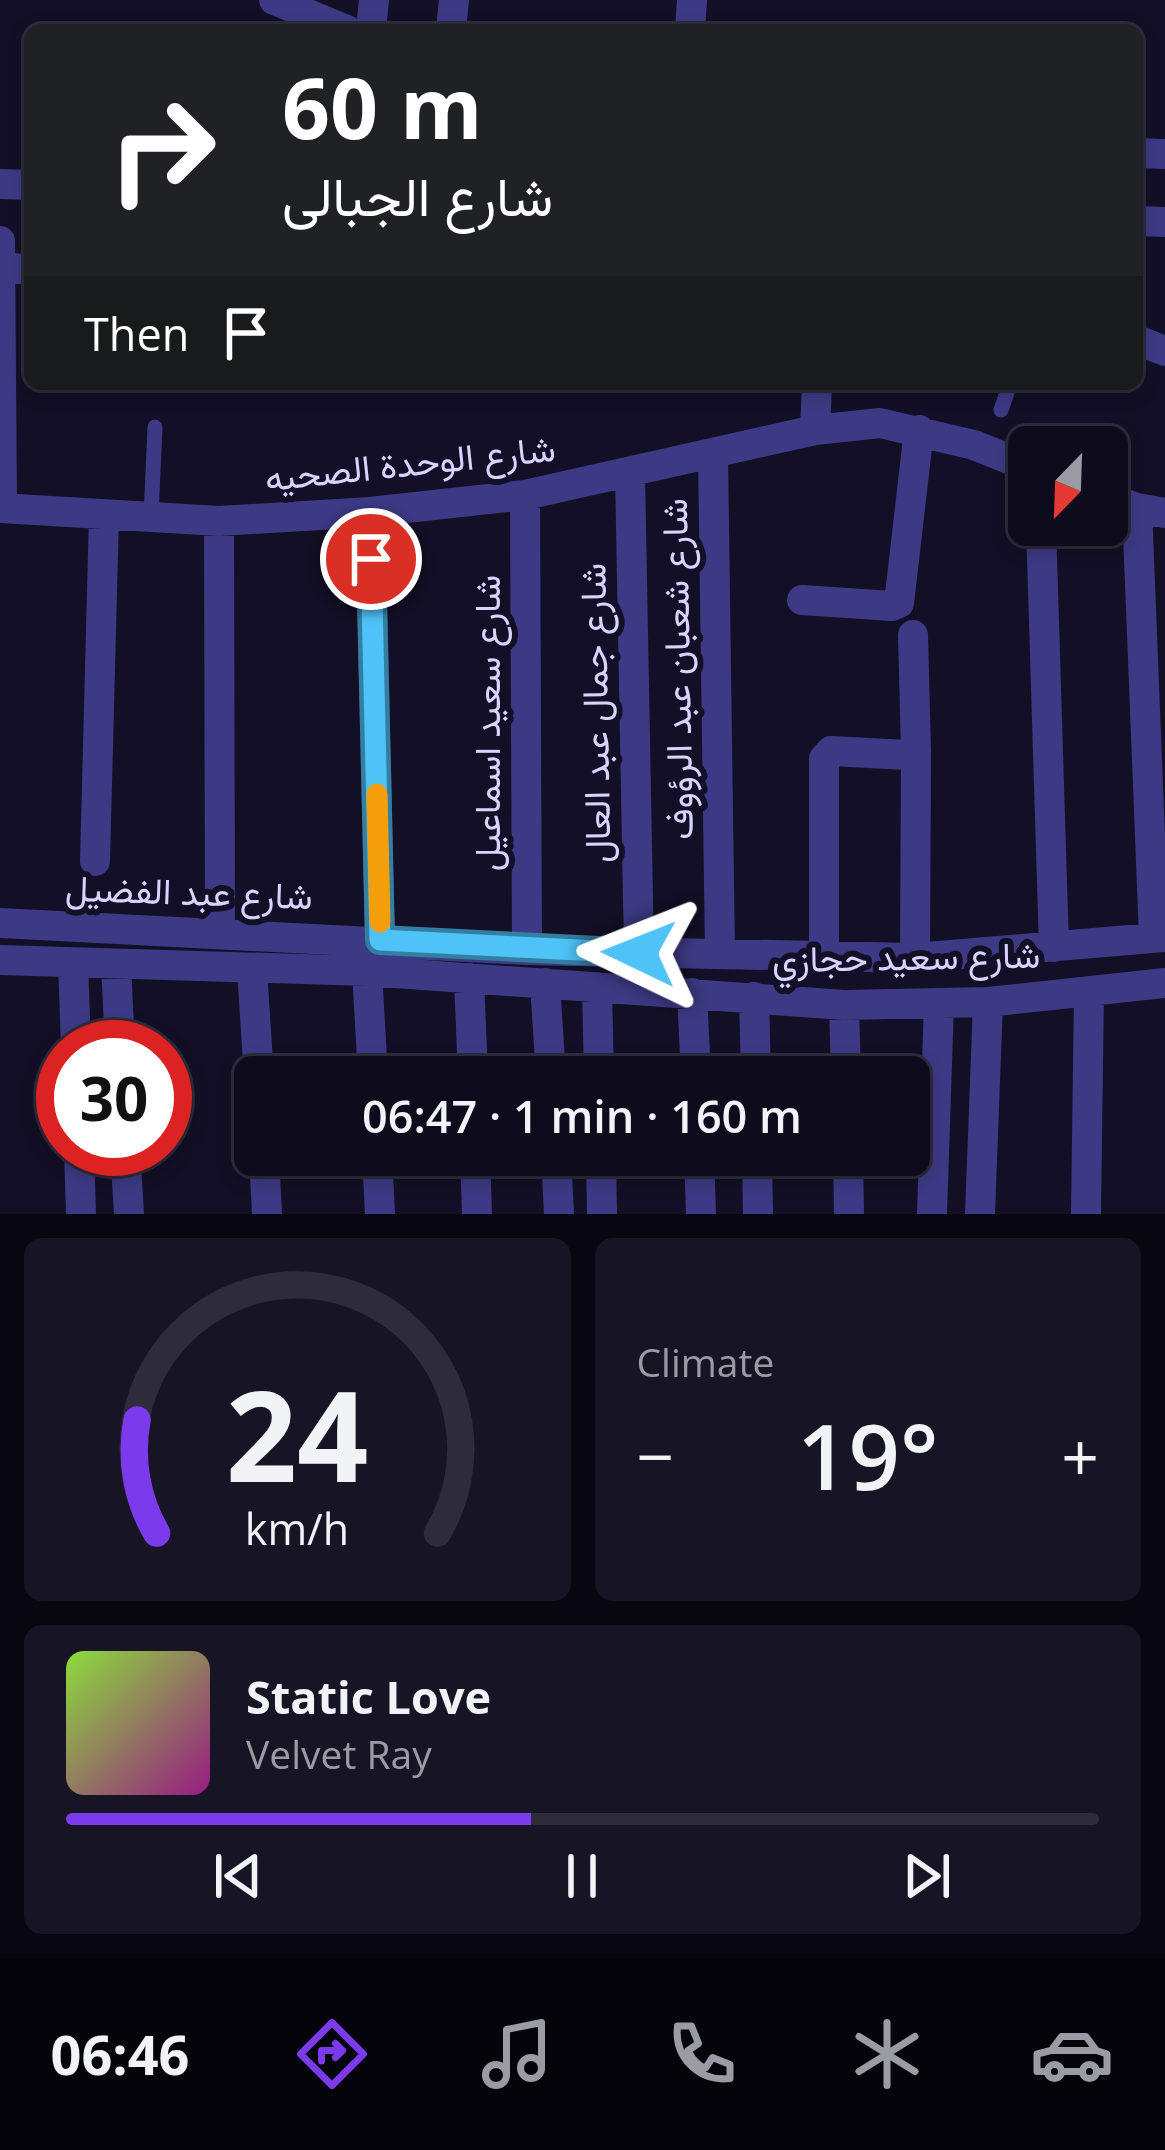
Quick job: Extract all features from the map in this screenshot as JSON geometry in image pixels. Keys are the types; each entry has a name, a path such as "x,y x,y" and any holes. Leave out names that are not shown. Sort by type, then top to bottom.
{"street":[{"path":"289,3 334,24"},
{"path":"0,241 1,508"},
{"path":"815,430 817,390"},
{"name":"شارع الوحدة الصحيه","path":"1,508 219,521 370,512 525,496 815,430 880,423 920,430 1008,459"},
{"path":"802,600 899,603 920,430"},
{"name":"شارع شعبان عبد الرؤوف","path":"713,454 719,954"},
{"name":"شارع جمال عبد العال","path":"630,473 639,953"},
{"name":"شارع سعيد اسماعيل","path":"525,496 527,950"},
{"path":"1151,510 1160,937"},
{"path":"370,512 380,940"},
{"path":"94,861 104,515"},
{"path":"219,521 220,933"},
{"path":"1042,546 1054,947"},
{"path":"913,635 915,958"},
{"path":"824,956 825,755 831,751 916,752"},
{"name":"شارع عبد الفضيل","path":"0,923 527,950 915,958 1160,937"},
{"name":"شارع سعيد حجازي","path":"0,960 367,971 844,1004 988,1002 1165,983"},
{"path":"73,963 75,1020"},
{"path":"116,964 119,1020"},
{"path":"253,970 258,1056"},
{"path":"367,971 372,1056"},
{"path":"470,978 472,1056"},
{"path":"545,983 550,1056"},
{"path":"597,987 599,1056"},
{"path":"1086,1214 1089,992"},
{"path":"692,993 694,1056"},
{"path":"754,998 755,1056"},
{"path":"980,1214 988,1002"},
{"path":"932,1214 939,1003"},
{"path":"844,1004 845,1056"},
{"path":"80,1176 81,1214"},
{"path":"126,1176 128,1214"},
{"path":"265,1176 267,1214"},
{"path":"378,1176 380,1214"},
{"path":"476,1176 477,1214"},
{"path":"557,1176 559,1214"},
{"path":"601,1176 602,1214"},
{"path":"700,1176 701,1214"},
{"path":"757,1176 758,1214"},
{"path":"848,1176 849,1214"}],"lane":[{"path":"1001,410 1008,390"},
{"path":"151,518 154,427"}],"slow traffic":[{"path":"377,794 380,922"}],"route":[{"path":"371,559 380,940 639,953"}]}
